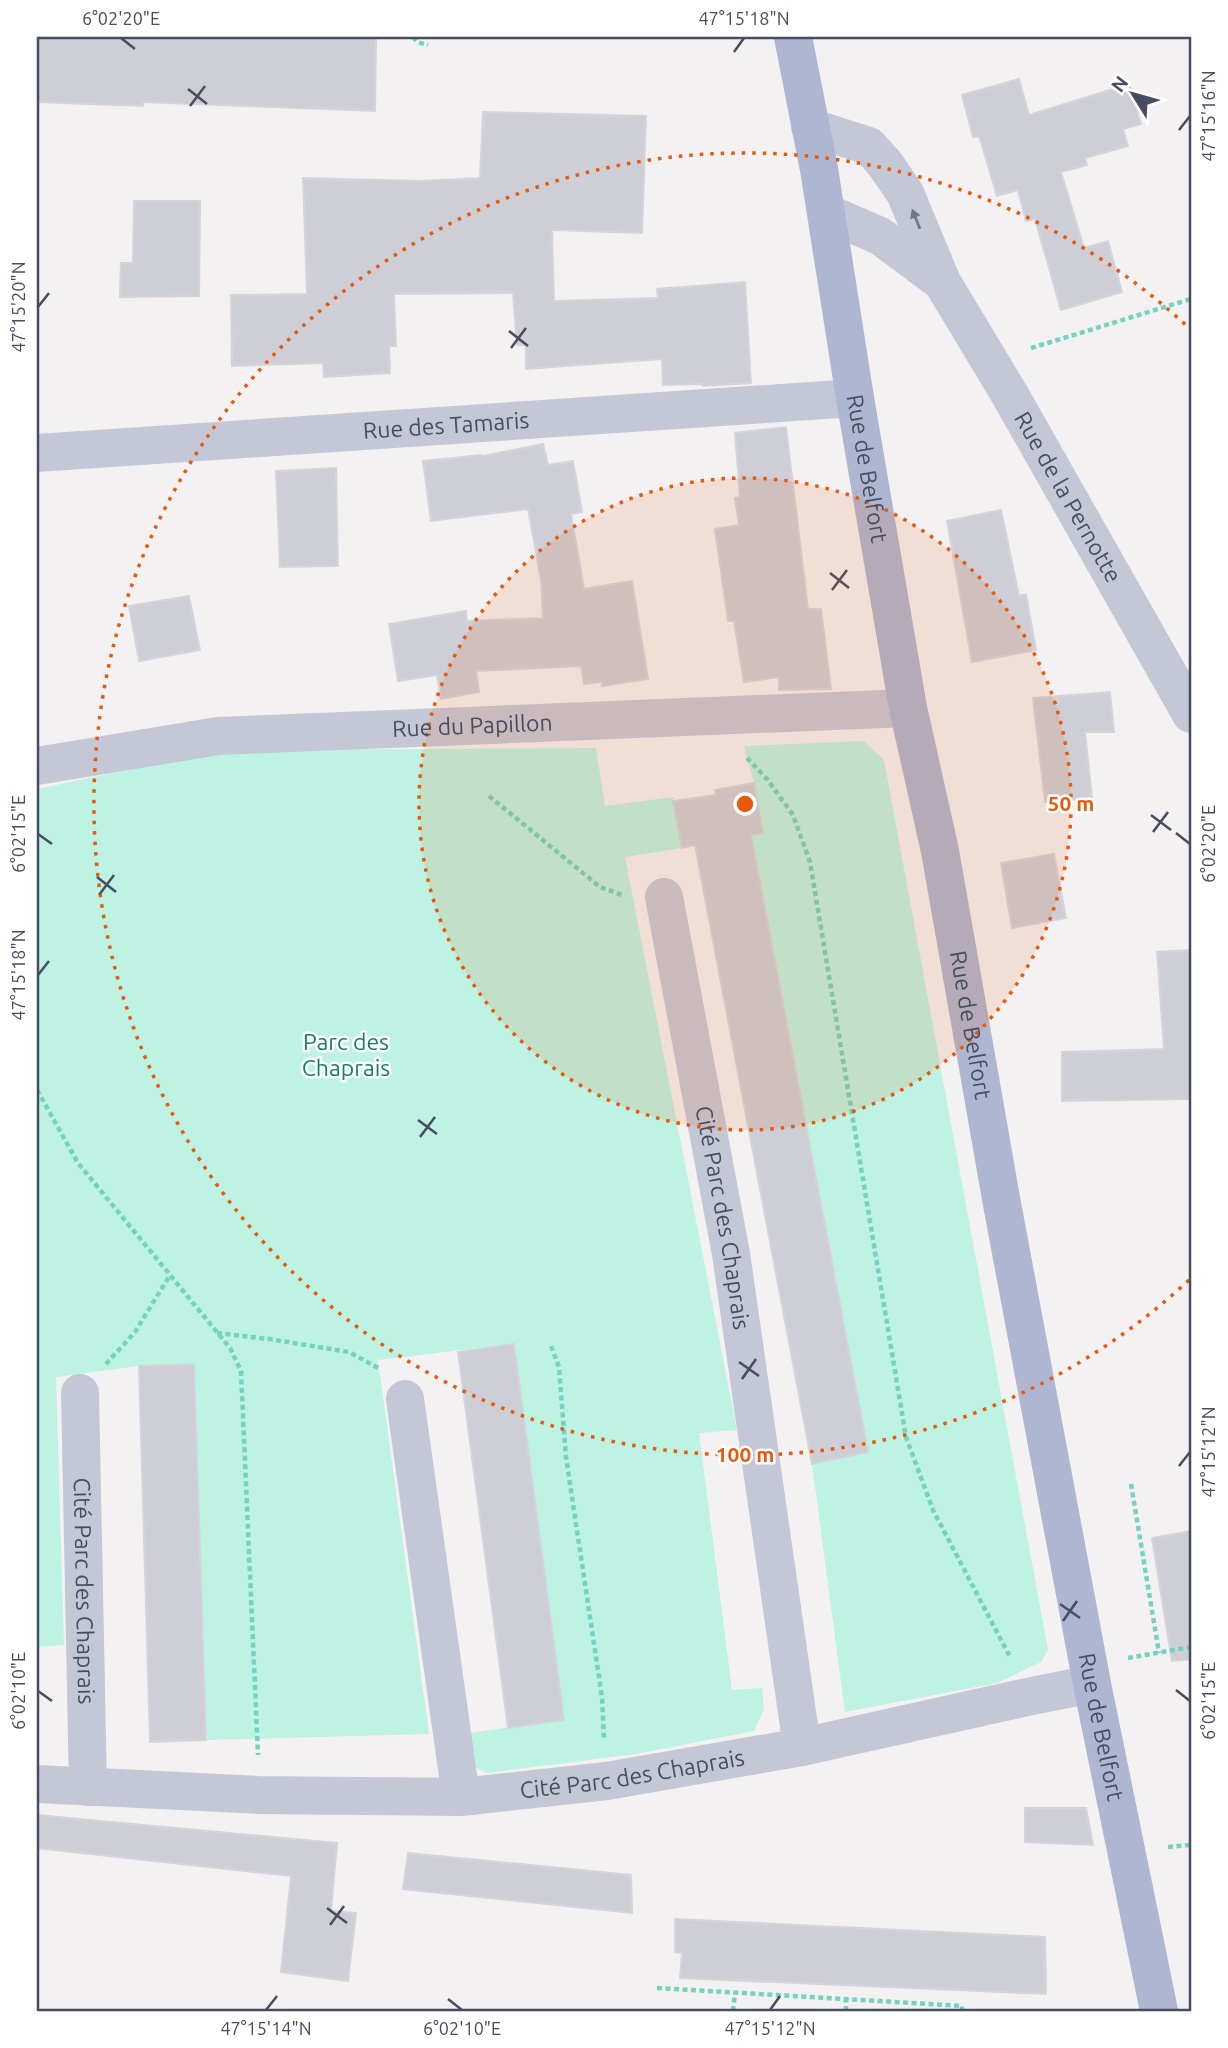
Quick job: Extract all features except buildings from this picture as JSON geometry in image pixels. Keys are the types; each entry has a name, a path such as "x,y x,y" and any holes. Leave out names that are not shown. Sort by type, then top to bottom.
{"main road":[{"name":"Rue de Belfort","path":"793,37 808,102 908,708 940,851 1002,1204 1092,1684 1159,2011"}],"street":[{"name":"Rue de la Pernotte","path":"810,127 869,146 905,193 942,282 990,360 1191,714"},
{"name":"Rue de la Pernotte","path":"827,213 880,236 942,282"},
{"name":"Rue des Tamaris","path":"37,453 855,398"},
{"name":"Rue du Papillon","path":"37,766 218,736 908,708"},
{"name":"Cité Parc des Chaprais","path":"664,897 731,1254 803,1748"},
{"name":"Cité Parc des Chaprais","path":"80,1393 88,1787"},
{"path":"405,1399 461,1797"},
{"name":"Cité Parc des Chaprais","path":"37,1784 259,1795 461,1797 607,1781 803,1748 1092,1684"}],"path":[{"path":"413,37 417,42 428,45"},
{"path":"990,360 1191,299"},
{"path":"708,716 767,779 793,815 810,862 906,1437 933,1510 1006,1647 1027,1697"},
{"path":"489,796 600,887 634,900 664,897"},
{"path":"37,1090 78,1163 230,1348 241,1371 259,1795"},
{"path":"80,1393 85,1382 119,1352 135,1332 170,1275"},
{"path":"217,1333 349,1352 390,1375 405,1399"},
{"path":"551,1346 559,1367 566,1457 601,1697 607,1781"},
{"path":"1131,1484 1159,1653"},
{"path":"1127,1658 1191,1647"},
{"path":"657,1988 962,2006 962,2011"},
{"path":"733,2011 735,1993"},
{"path":"846,2000 846,2011"}],"green space":[{"path":"864,741 884,760 1048,1650 1041,1662 997,1683 845,1712 812,1464 868,1452 751,835 763,832 744,746"},
{"name":"Parc des Chaprais","path":"596,748 605,806 673,797 682,848 625,857 737,1430 699,1433 732,1690 762,1688 764,1709 754,1731 636,1754 487,1773 464,1762 461,1734 564,1720 513,1344 378,1360 429,1734 206,1740 194,1364 138,1366 56,1377 64,1645 37,1647 37,789 142,767 246,750"}]}
